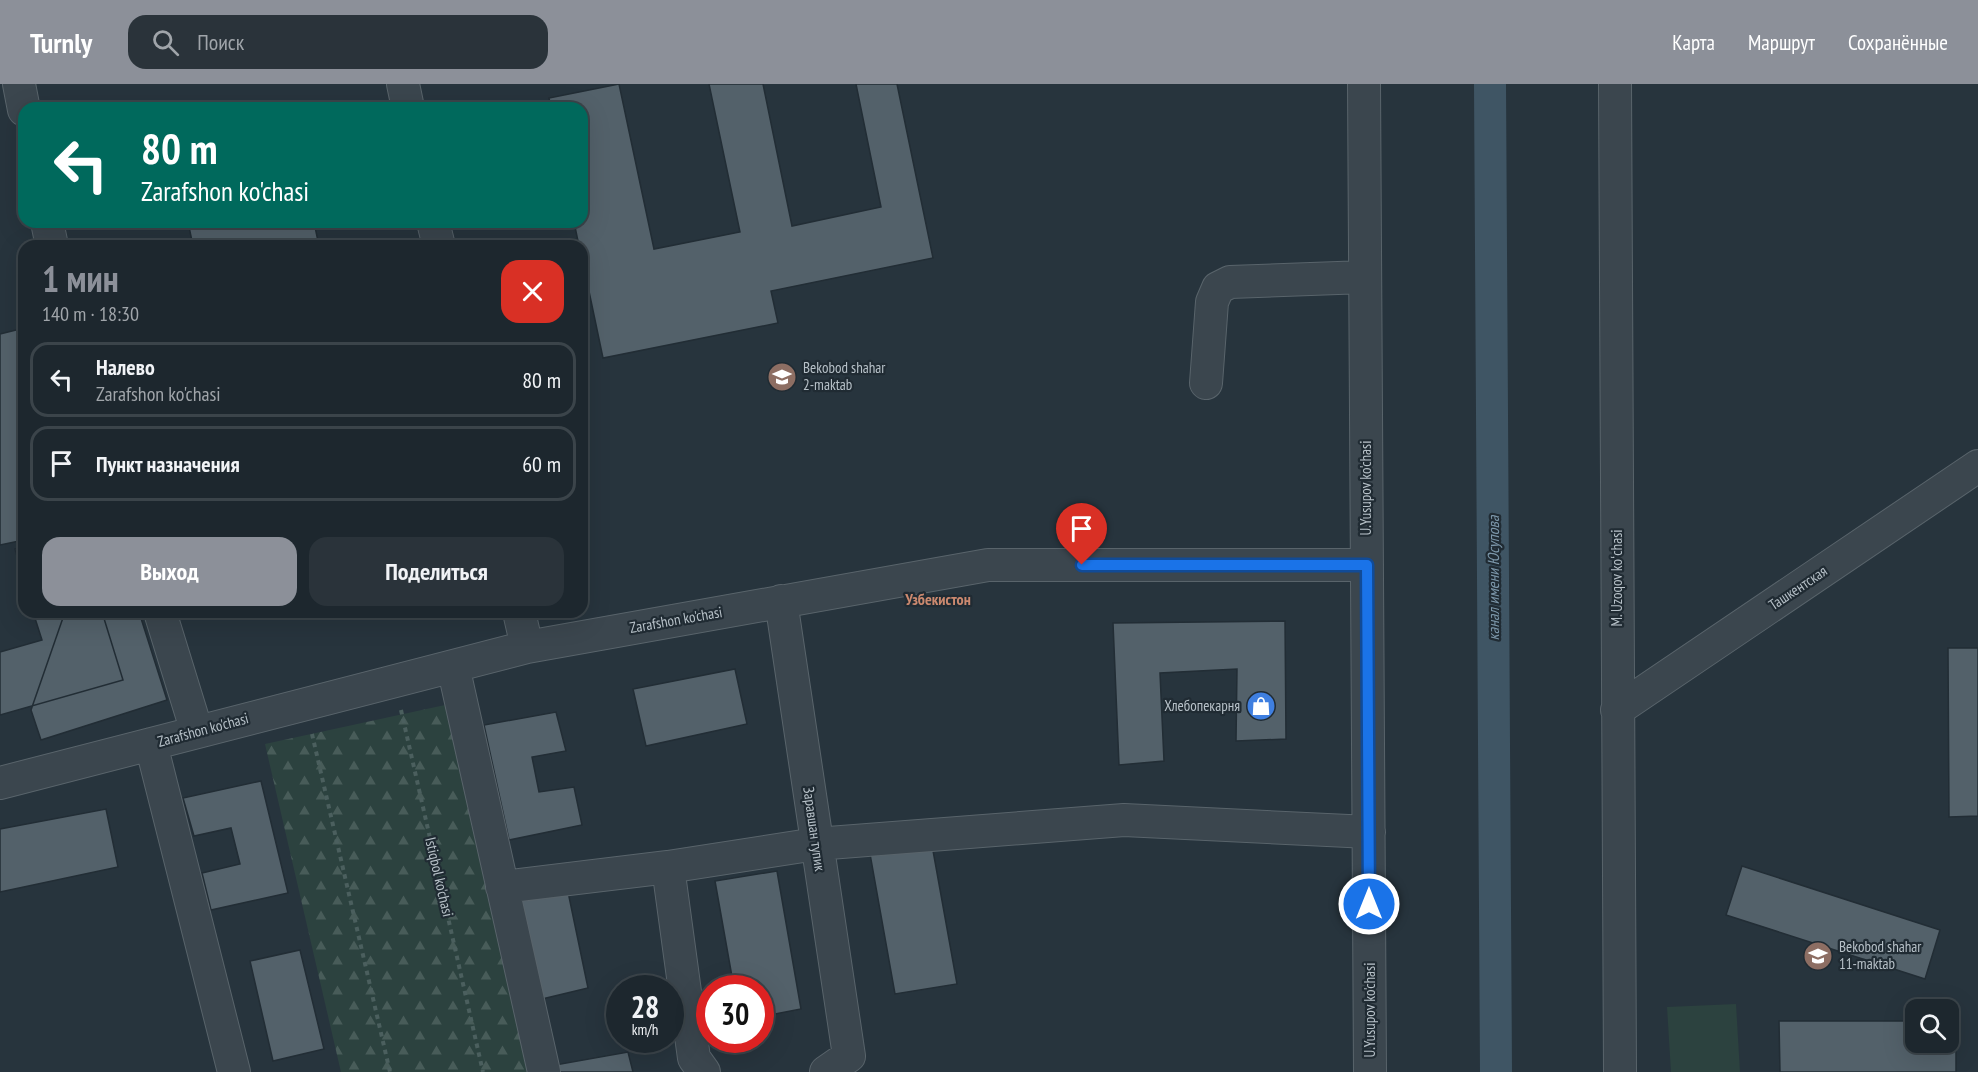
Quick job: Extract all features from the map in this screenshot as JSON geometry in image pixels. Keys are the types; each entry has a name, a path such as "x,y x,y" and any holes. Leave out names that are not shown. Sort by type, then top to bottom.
{"street":[{"path":"19,84 22,102"},
{"path":"403,84 407,102"},
{"name":"U.Yusupov ko'chasi","path":"1364,84 1370,1072"},
{"name":"M. Uzoqov koʻchasi","path":"1615,84 1620,1072"},
{"path":"1206,383 1212,302 1218,288 1230,282 1365,277"},
{"name":"Ташкентская","path":"1617,710 1978,466"},
{"name":"Zarafshon ko'chasi","path":"0,783 527,647 988,565 1367,565"},
{"name":"Заравшан тупик","path":"781,602 816,844 838,1064"},
{"path":"162,618 197,732"},
{"path":"520,618 527,647"},
{"path":"453,666 544,1072"},
{"path":"151,744 234,1072"},
{"path":"502,887 668,867 816,844 1124,820 1369,832"},
{"path":"668,867 694,1059 704,1072"}],"path":[{"name":"Istiqbol ko'chasi","path":"394,681 483,1072"},
{"path":"305,704 390,1072"}],"green space":[{"path":"445,705 532,1072 341,1072 265,744"},
{"path":"1736,1004 1740,1072 1671,1072 1667,1007"}],"building":[{"path":"619,84 654,249 740,232 709,84 763,84 792,226 881,207 856,84 897,84 933,258 771,291 778,323 603,358 588,287 588,240 578,240 575,228 588,228 588,102 550,102 549,98"},
{"path":"189,228 315,228 318,240 192,240"},
{"path":"18,330 18,541 0,545 0,334"},
{"path":"35,618 104,618 123,680 0,715 0,652 42,640"},
{"path":"63,618 141,618 167,700 41,740 31,710"},
{"name":"Хлебопекарня","path":"1285,621 1286,739 1236,741 1237,669 1160,673 1164,761 1119,765 1113,623"},
{"path":"1948,648 1978,648 1978,816 1949,817"},
{"path":"735,669 747,724 646,746 633,689"},
{"path":"556,712 566,751 532,757 539,792 574,787 582,825 509,840 484,725"},
{"path":"261,781 288,893 211,910 202,873 240,864 231,828 194,836 183,798"},
{"path":"106,809 118,867 0,892 0,829"},
{"path":"932,845 957,984 895,994 870,854"},
{"path":"1742,866 1940,930 1925,979 1726,915"},
{"path":"777,871 801,1009 774,1014 774,975 732,975 715,881"},
{"path":"567,887 588,988 542,999 520,896"},
{"path":"300,950 324,1049 273,1061 250,961"},
{"path":"1779,1021 1905,1021 1905,1053 1956,1053 1956,1072 1780,1072"},
{"path":"628,1053 633,1072 556,1072 555,1065"}],"waterway":[{"name":"канал имени Юсупова","path":"1490,84 1496,1072"}],"place":[{"name":"Bekobod shahar 2-maktab","path":"782,377"},
{"name":"Хлебопекарня","path":"1261,706"},
{"name":"Bekobod shahar 11-maktab","path":"1818,956"}],"district":[{"name":"Узбекистон","path":"938,599"}],"route":[{"path":"1082,565 1367,565 1369,904"}]}
